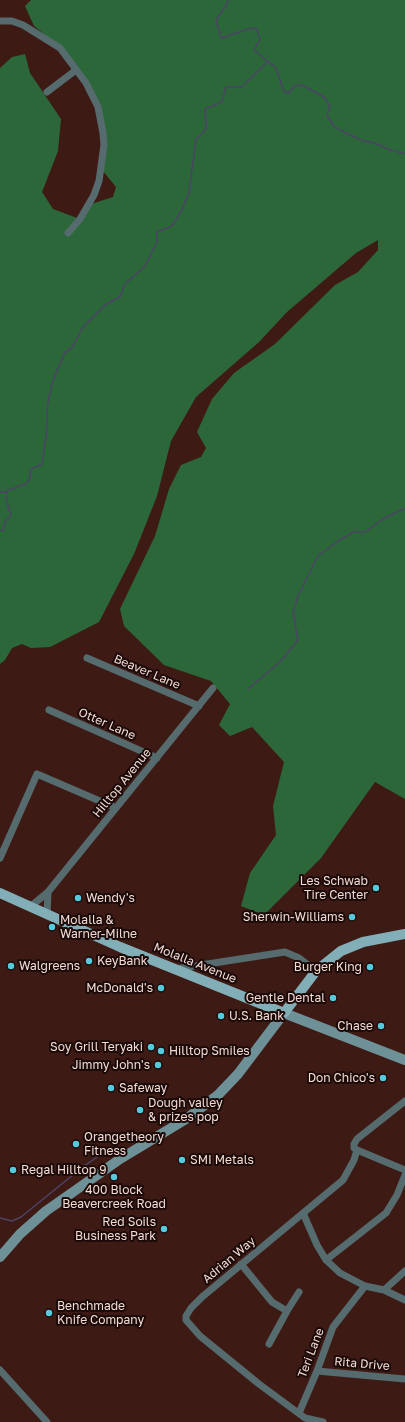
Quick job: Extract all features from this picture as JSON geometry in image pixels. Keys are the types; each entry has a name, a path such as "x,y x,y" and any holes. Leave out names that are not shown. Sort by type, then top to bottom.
{"main road":[{"name":"Molalla Avenue","path":"0,893 174,969 405,1060"},
{"path":"0,1257 20,1234 46,1211 120,1159 186,1119 218,1095 238,1074 316,971 330,958 348,947 371,940 405,934"}],"street":[{"path":"0,22 12,21 22,25 60,48 86,83 98,107 104,145 99,181 94,195 80,219 68,233"},
{"path":"47,92 76,70"},
{"name":"Beaver Lane","path":"87,658 199,706"},
{"name":"Hilltop Avenue","path":"30,907 48,892 212,688"},
{"name":"Otter Lane","path":"49,710 156,758"},
{"path":"0,858 37,774 116,808"},
{"path":"47,914 48,892"},
{"path":"174,969 288,953 299,958 316,971"},
{"name":"Adrian Way","path":"323,1422 312,1421 299,1413 200,1336 186,1320 186,1316 191,1308 241,1264 343,1180 351,1168 357,1150 354,1148 354,1144 357,1139 405,1101"},
{"path":"357,1150 405,1170"},
{"path":"326,1260 386,1213 397,1195 405,1175"},
{"path":"303,1213 317,1245 326,1260 340,1272 365,1286 384,1290 405,1300"},
{"path":"241,1264 272,1302 287,1311"},
{"path":"384,1290 405,1271"},
{"name":"Teri Lane","path":"299,1413 334,1327 365,1286"},
{"path":"269,1344 299,1292"},
{"path":"0,1370 47,1422"},
{"name":"Rita Drive","path":"317,1371 405,1379"}],"green space":[{"path":"31,0 405,0 405,799 375,782 321,858 264,915 241,906 250,873 276,835 273,806 284,762 252,727 230,736 219,725 230,704 211,681 164,665 124,626 120,609 155,536 169,489 181,465 201,457 206,448 197,432 212,399 234,373 275,344 335,285 358,272 378,250 378,240 356,253 287,312 259,342 196,397 171,441 157,496 134,554 99,622 50,647 31,648 22,644 12,648 5,660 0,664 0,68 12,57 25,54 30,73 61,119 58,151 42,192 53,209 77,218 88,205 113,197 116,187 103,171 101,112 67,53 34,26 25,6"}],"waterway":[{"path":"228,0 227,4 216,20 221,38 248,29 256,28 260,39 254,50 276,68 284,92 289,93 294,86 302,85 324,97 330,106 327,115 333,125 340,130 361,140 405,154"},
{"path":"0,492 4,492 27,483 30,477 30,470 42,464 47,428 47,408 52,383 65,352 72,348 83,327 105,305 121,296 124,285 145,266 157,242 157,232 172,226 182,210 189,192 196,139 206,129 205,109 222,102 226,87 242,87 268,61"},
{"path":"0,530 3,531 5,521 11,516 6,499 7,491"},
{"path":"248,689 280,662 298,640 293,613 298,596 318,556 341,539 354,532 365,532 383,519 405,508"},
{"path":"0,1218 12,1221 21,1217 84,1166 106,1151"}],"place":[{"name":"Les Schwab Tire Center","path":"376,888"},
{"name":"Wendy's","path":"78,898"},
{"name":"Sherwin-Williams","path":"352,917"},
{"name":"Molalla & Warner-Milne","path":"52,927"},
{"name":"KeyBank","path":"89,961"},
{"name":"Walgreens","path":"11,966"},
{"name":"Burger King","path":"370,967"},
{"name":"McDonald's","path":"161,988"},
{"name":"Gentle Dental","path":"333,998"},
{"name":"U.S. Bank","path":"221,1016"},
{"name":"Chase","path":"381,1026"},
{"name":"Soy Grill Teryaki","path":"151,1047"},
{"name":"Hilltop Smiles","path":"161,1051"},
{"name":"Jimmy John's","path":"158,1065"},
{"name":"Don Chico's","path":"383,1078"},
{"name":"Safeway","path":"111,1088"},
{"name":"Dough valley & prizes pop","path":"140,1110"},
{"name":"Orangetheory Fitness","path":"76,1144"},
{"name":"SMI Metals","path":"182,1160"},
{"name":"Regal Hilltop 9","path":"13,1170"},
{"name":"400 Block Beavercreek Road","path":"114,1177"},
{"name":"Red Soils Business Park","path":"164,1229"},
{"name":"Benchmade Knife Company","path":"49,1313"}]}
